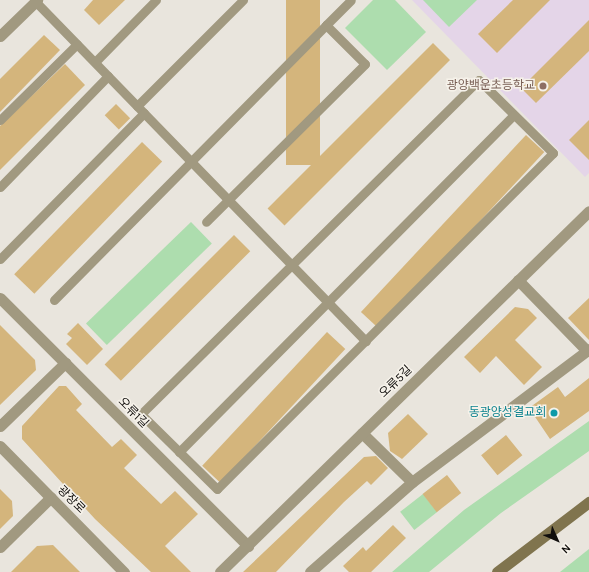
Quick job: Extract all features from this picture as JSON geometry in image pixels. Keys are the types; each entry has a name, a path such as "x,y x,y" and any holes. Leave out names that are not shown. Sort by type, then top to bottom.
{"main road":[{"path":"497,572 589,502"}],"street":[{"path":"0,36 35,0"},
{"name":"오류5길","path":"220,572 589,211"},
{"path":"310,572 412,482 588,350 518,280"},
{"name":"오류1길","path":"0,298 248,546"},
{"path":"0,426 64,363"},
{"path":"362,433 412,482"},
{"name":"광장로","path":"0,446 124,572"},
{"path":"0,547 51,497"}],"lane":[{"path":"35,0 366,341"},
{"path":"95,62 156,0"},
{"path":"0,259 243,0"},
{"path":"54,300 351,0"},
{"path":"206,222 365,64 326,25"},
{"path":"0,120 77,44"},
{"path":"0,186 108,76"},
{"path":"479,80 514,115 553,154 217,489 141,414 293,266 479,80"},
{"path":"179,452 327,301 514,115"}],"shaded area":[{"name":"광양백운초등학교","path":"412,0 589,0 589,173 585,177"}],"green space":[{"path":"373,0 395,0 426,32 387,70 345,28"},
{"path":"423,0 477,0 449,27"},
{"path":"191,222 212,244 107,345 86,323"},
{"path":"589,421 589,451 501,513 429,572 392,572 464,510"},
{"path":"423,494 437,512 414,530 400,512"},
{"path":"589,549 589,572 560,572"}],"building":[{"path":"93,0 125,0 99,25 84,10"},
{"path":"286,0 320,0 320,165 286,165"},
{"path":"513,0 550,0 497,53 478,34"},
{"path":"589,20 589,51 536,103 521,88"},
{"path":"44,35 60,50 0,112 0,79"},
{"path":"433,43 450,60 285,225 268,208"},
{"path":"65,64 85,85 0,170 0,126"},
{"path":"116,104 130,118 119,129 105,115"},
{"path":"589,120 589,160 569,140"},
{"path":"526,135 544,152 379,329 361,312"},
{"path":"142,142 162,161 34,294 14,274"},
{"path":"234,235 250,251 121,381 105,364"},
{"path":"589,298 589,340 568,318"},
{"path":"515,307 528,309 537,318 515,340 542,367 524,385 496,356 480,373 464,357"},
{"path":"78,323 103,349 87,365 66,344 72,338 67,334"},
{"path":"0,325 35,360 36,370 0,405"},
{"path":"327,332 345,349 220,483 202,466"},
{"name":"동광양성결교회","path":"589,378 589,411 550,439 529,408 558,387 565,397"},
{"path":"59,386 66,386 82,404 76,410 112,447 121,439 137,455 124,468 161,504 175,491 198,514 165,546 191,572 151,572 95,519 22,439 22,426"},
{"path":"408,414 428,434 402,459 390,451 388,433"},
{"path":"506,435 522,455 497,475 481,455"},
{"path":"376,456 388,468 371,485 367,481 344,502 276,572 243,572 364,457"},
{"path":"447,475 461,493 437,512 423,494"},
{"path":"0,489 12,501 13,516 0,529"},
{"path":"393,525 406,538 371,572 349,572 343,566 363,547 366,551"},
{"path":"53,545 80,572 11,572 37,546"}],"place":[{"name":"광양백운초등학교","path":"543,86"},
{"name":"동광양성결교회","path":"554,413"}]}
